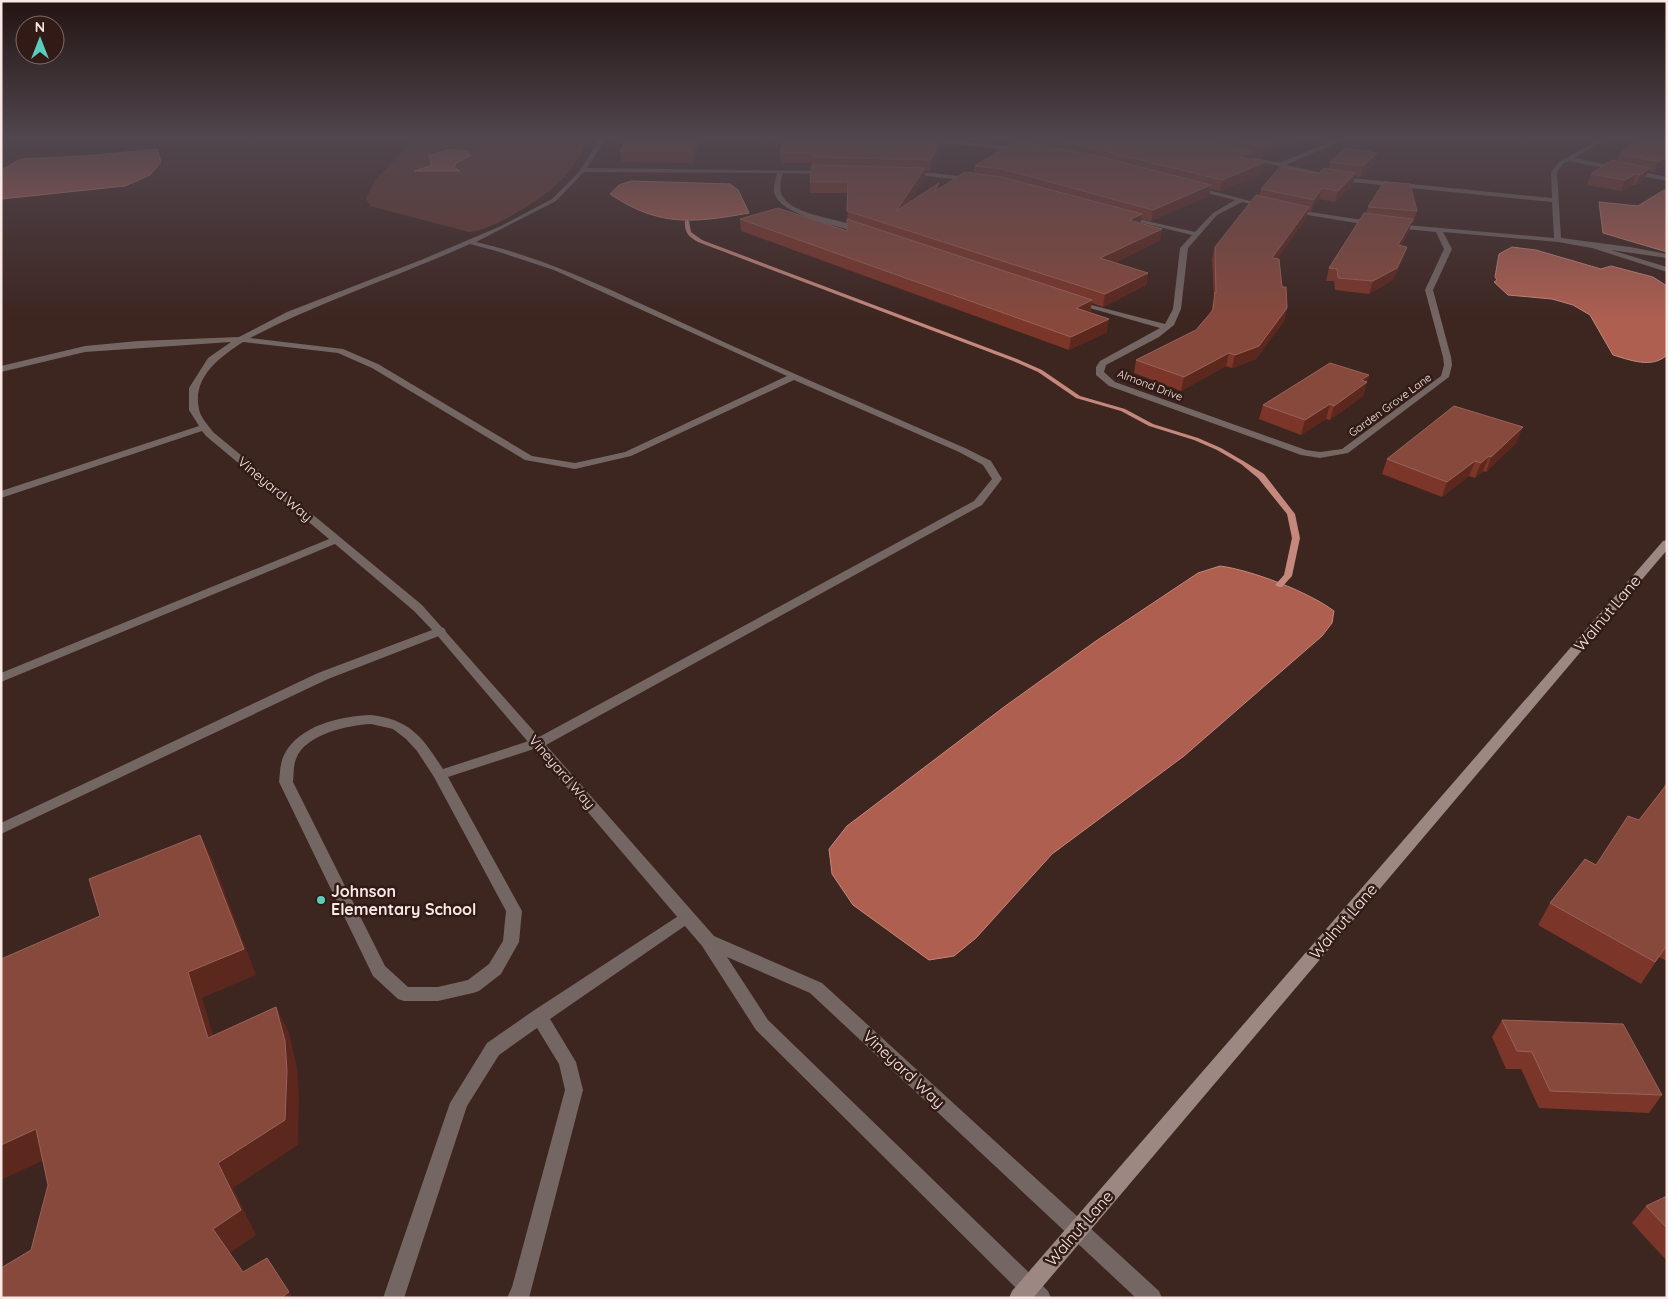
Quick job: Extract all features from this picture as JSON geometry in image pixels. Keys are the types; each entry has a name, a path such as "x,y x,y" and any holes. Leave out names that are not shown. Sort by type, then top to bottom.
{"main road":[{"name":"Walnut Lane","path":"1030,1294 1077,1229 1667,543"}],"street":[{"name":"Vineyard Way","path":"555,199 469,242 424,262 290,314 241,338 211,360 194,388 194,410 209,434 418,608 440,631 708,941 762,1025 1030,1294"},
{"path":"781,199 796,209 870,234"},
{"path":"1235,199 1279,209 1386,225 1558,240 1593,246 1630,249 1667,256"},
{"path":"1540,199 1555,200 1558,240"},
{"path":"1066,300 1108,313 1167,327 1174,318 1177,309 1183,253 1196,234 1214,214 1241,200"},
{"path":"1121,217 1196,234"},
{"name":"Garden Grove Lane","path":"1198,415 1289,449 1320,455 1334,454 1345,452 1440,383 1445,377 1448,365 1429,290 1447,254 1447,245 1438,229"},
{"path":"440,775 538,743 978,503 997,479 987,463 962,450 793,377 558,268 504,249 469,242"},
{"path":"1593,246 1667,270"},
{"name":"Almond Drive","path":"1167,327 1103,363 1100,373 1112,384 1198,415"},
{"path":"1,370 85,349 241,338 340,351 375,366 529,458 575,466 628,454 793,377"},
{"path":"1,495 205,427"},
{"path":"1,678 336,540"},
{"path":"1,829 323,676 440,631"},
{"path":"372,720 397,725 414,737 440,775 514,911 512,942 495,969 473,986 438,994 404,994 379,971 286,782 291,754 314,734 343,722 372,720"},
{"path":"393,1298 459,1103 493,1048 686,917"},
{"name":"Vineyard Way","path":"708,941 816,988 1152,1298"},
{"path":"517,1298 521,1292 574,1090 567,1062 540,1016"}],"shaded area":[{"path":"366,199 539,199 493,225 469,232 370,206"},
{"path":"618,199 742,199 749,213 711,219 677,220 661,217 628,205"},
{"path":"1650,199 1667,199 1667,252 1603,233 1599,202 1638,206"},
{"path":"1512,247 1536,250 1601,269 1611,266 1653,277 1667,286 1667,355 1655,362 1641,362 1613,355 1590,315 1573,305 1552,299 1508,295 1494,282 1497,280 1495,277 1499,254"},
{"path":"1220,566 1247,572 1295,589 1334,611 1332,623 1322,636 1184,756 1052,854 976,938 954,956 929,960 853,905 832,874 829,849 847,826 1004,707 1096,641 1198,573"}],"building":[{"path":"847,199 904,199 896,211 915,199 1084,199 1142,214 1129,220 1162,229 1100,258 1148,273 1105,294 847,211"},
{"path":"1111,199 1179,199 1153,210"},
{"path":"1253,199 1272,199 1309,207 1272,258 1279,259 1282,287 1286,287 1287,308 1259,346 1235,355 1229,353 1184,377 1136,360 1196,330 1213,310 1216,293 1215,247"},
{"path":"1373,199 1414,199 1417,211 1368,207"},
{"path":"778,208 847,231 847,219 1092,300 1076,308 1109,319 1071,337 740,219"},
{"path":"1364,213 1413,219 1398,245 1407,247 1397,268 1373,281 1338,278 1337,269 1329,268"},
{"path":"1330,363 1369,375 1361,380 1367,382 1334,406 1330,404 1305,420 1263,405"},
{"path":"1454,406 1523,427 1491,457 1489,456 1481,463 1475,461 1447,482 1387,459"},
{"path":"1667,784 1667,945 1655,962 1550,903 1585,859 1596,865 1628,816 1639,820"},
{"path":"200,835 244,949 188,972 208,1038 276,1007 285,1041 287,1071 285,1120 218,1163 241,1210 213,1229 243,1272 267,1258 289,1292 281,1298 1,1298 1,1268 31,1250 48,1185 36,1129 1,1145 1,959 100,916 89,879"},
{"path":"1502,1020 1623,1024 1662,1095 1550,1091 1532,1052 1517,1051"},
{"path":"1667,1196 1667,1228 1646,1206"}],"waterway":[{"path":"687,221 689,233 700,241 1015,360 1040,371 1078,397 1123,410 1151,425 1196,439 1219,449 1243,463 1261,476 1291,514 1296,538 1288,576 1279,585"}],"place":[{"name":"Johnson Elementary School","path":"321,900"}]}
